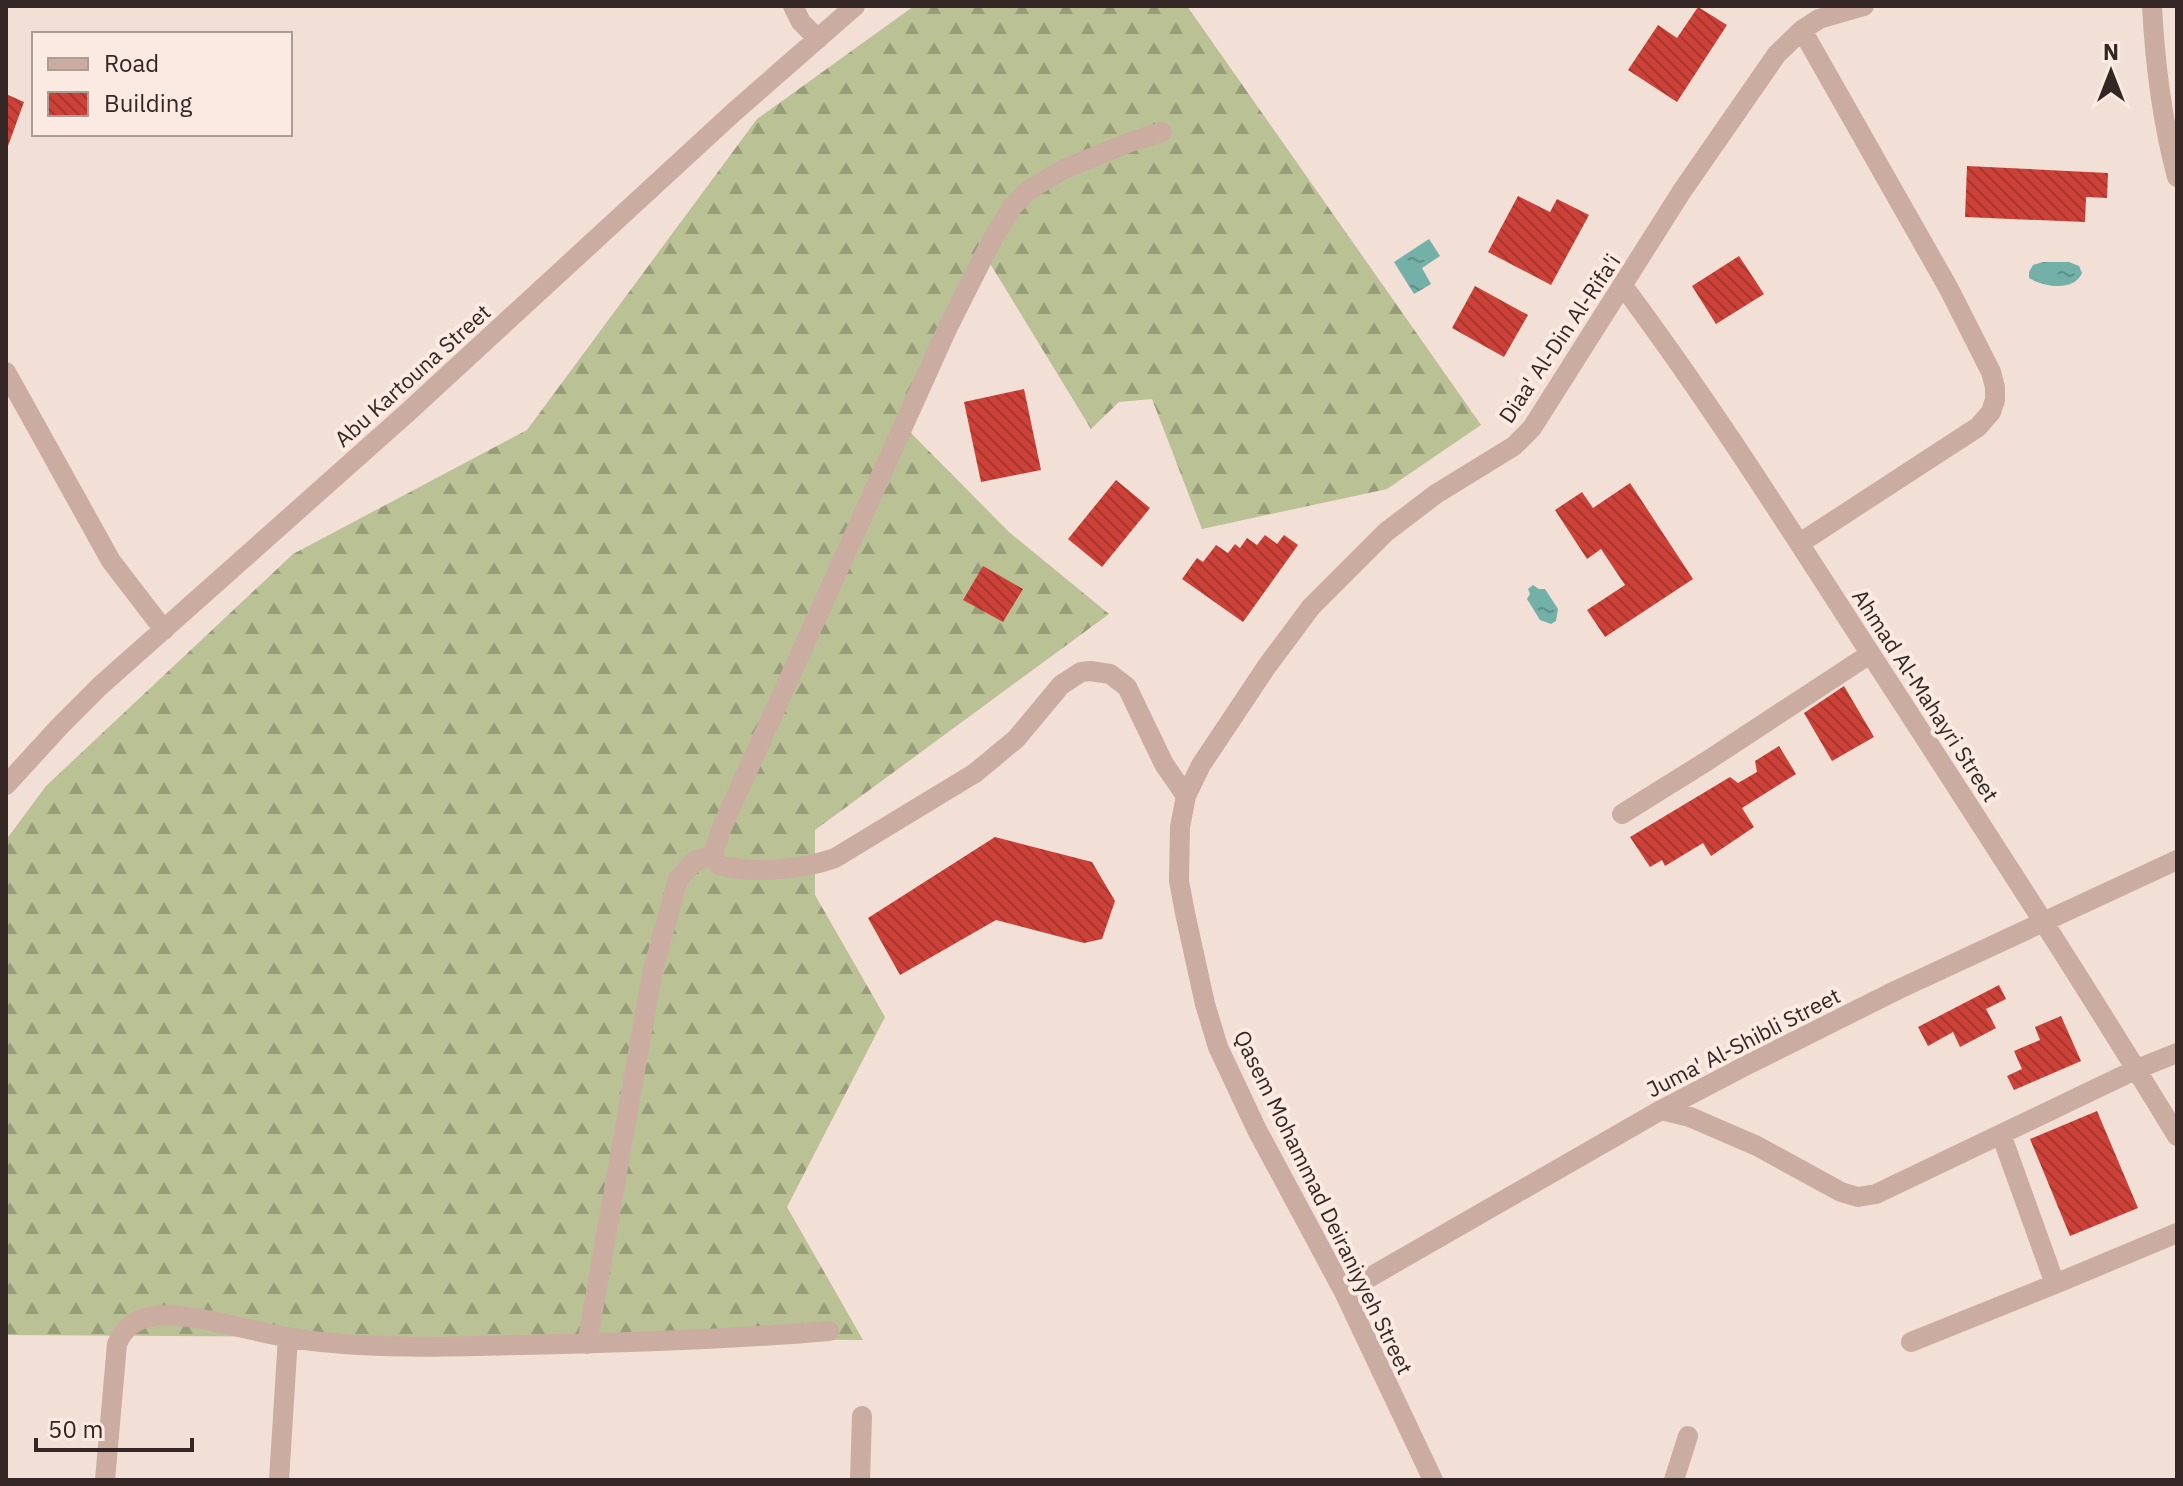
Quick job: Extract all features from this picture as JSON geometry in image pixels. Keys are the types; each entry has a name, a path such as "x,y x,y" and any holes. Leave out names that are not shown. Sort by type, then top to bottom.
{"street":[{"path":"793,6 801,22 818,39"},
{"name":"Abu Kartouna Street","path":"6,785 60,726 164,630 855,6"},
{"name":"Diaa' Al-Din Al-Rifa'i","path":"1186,796 1201,765 1274,655 1311,607 1394,525 1436,494 1514,446 1532,428 1682,191 1777,54 1802,30 1819,19 1864,6"},
{"path":"2152,6 2163,114 2177,177"},
{"path":"1800,543 1978,427 1991,412 1995,387 1991,372 1949,289 1802,30"},
{"path":"1162,132 1062,170 1029,190 1013,206 993,238 948,327 722,827 713,855 719,865 733,869 797,868 835,858 975,773 1016,739 1061,685 1072,677 1090,671 1110,674 1127,687 1164,764 1186,796"},
{"name":"Ahmad Al-Mahayri Street","path":"1623,286 1700,392 1800,543 2177,1136"},
{"path":"6,372 111,561 164,630"},
{"path":"1622,814 1870,654"},
{"name":"Qasem Mohammad Deiraniyyeh Street","path":"1186,796 1180,827 1179,881 1194,958 1218,1047 1251,1119 1344,1292 1433,1480"},
{"path":"587,1344 652,974 678,879 695,861 713,855"},
{"name":"Juma' Al-Shibli Street","path":"1344,1292 1661,1110 1897,990 2177,860"},
{"path":"1661,1110 1690,1117 1757,1146 1841,1192 1858,1197 1876,1194 2137,1069 2177,1053"},
{"path":"2001,1134 2055,1284"},
{"path":"1911,1342 2177,1233"},
{"path":"105,1480 115,1355 125,1328 143,1318 172,1315 288,1337 368,1346 702,1341 829,1331"},
{"path":"279,1480 288,1337"},
{"path":"860,1480 862,1416"},
{"path":"1674,1480 1688,1436"}],"green space":[{"path":"914,6 1187,6 1481,425 1387,489 1202,529 1152,399 1119,402 1091,429 983,252 910,432 1009,532 1109,614 815,830 815,895 885,1017 787,1207 863,1340 6,1335 6,840 46,786 293,554 527,430 757,119"}],"water":[{"path":"1429,239 1440,256 1422,268 1431,284 1414,294 1394,262"},
{"path":"2069,262 2079,266 2082,273 2066,285 2042,284 2029,278 2029,272 2033,265"},
{"path":"1533,585 1545,589 1558,609 1556,621 1551,624 1540,620 1527,599 1530,594 1528,589"}],"building":[{"path":"1698,7 1727,25 1677,102 1628,70 1658,25 1677,38"},
{"path":"6,94 24,102 8,146 6,145"},
{"path":"1967,166 2108,173 2107,198 2086,197 2085,222 1965,217"},
{"path":"1518,196 1550,212 1557,199 1589,215 1551,285 1488,252"},
{"path":"1739,256 1764,294 1716,324 1692,286"},
{"path":"1475,286 1528,315 1504,357 1452,328"},
{"path":"1024,389 1041,470 981,482 964,402"},
{"path":"1116,480 1150,508 1102,567 1068,539"},
{"path":"1630,483 1693,579 1605,637 1587,610 1625,585 1601,549 1587,559 1555,510 1582,492 1593,508"},
{"path":"1265,535 1277,544 1284,535 1298,545 1243,622 1182,579 1197,558 1203,562 1216,545 1228,553 1235,544 1240,548 1247,538 1257,545"},
{"path":"983,566 1023,589 1003,622 963,600"},
{"path":"1844,686 1874,737 1832,761 1804,713"},
{"path":"1779,746 1796,774 1742,808 1754,827 1711,856 1703,843 1665,866 1662,860 1650,867 1630,837 1730,777 1738,783 1757,772 1755,761"},
{"path":"995,837 1092,862 1115,901 1102,939 1084,943 996,920 900,975 868,918"},
{"path":"1999,985 2006,999 1986,1009 1996,1028 1960,1047 1953,1032 1928,1046 1918,1027"},
{"path":"2061,1016 2081,1061 2014,1090 2007,1076 2022,1069 2014,1051 2040,1040 2035,1027"},
{"path":"2097,1111 2138,1208 2070,1236 2030,1139"}]}
